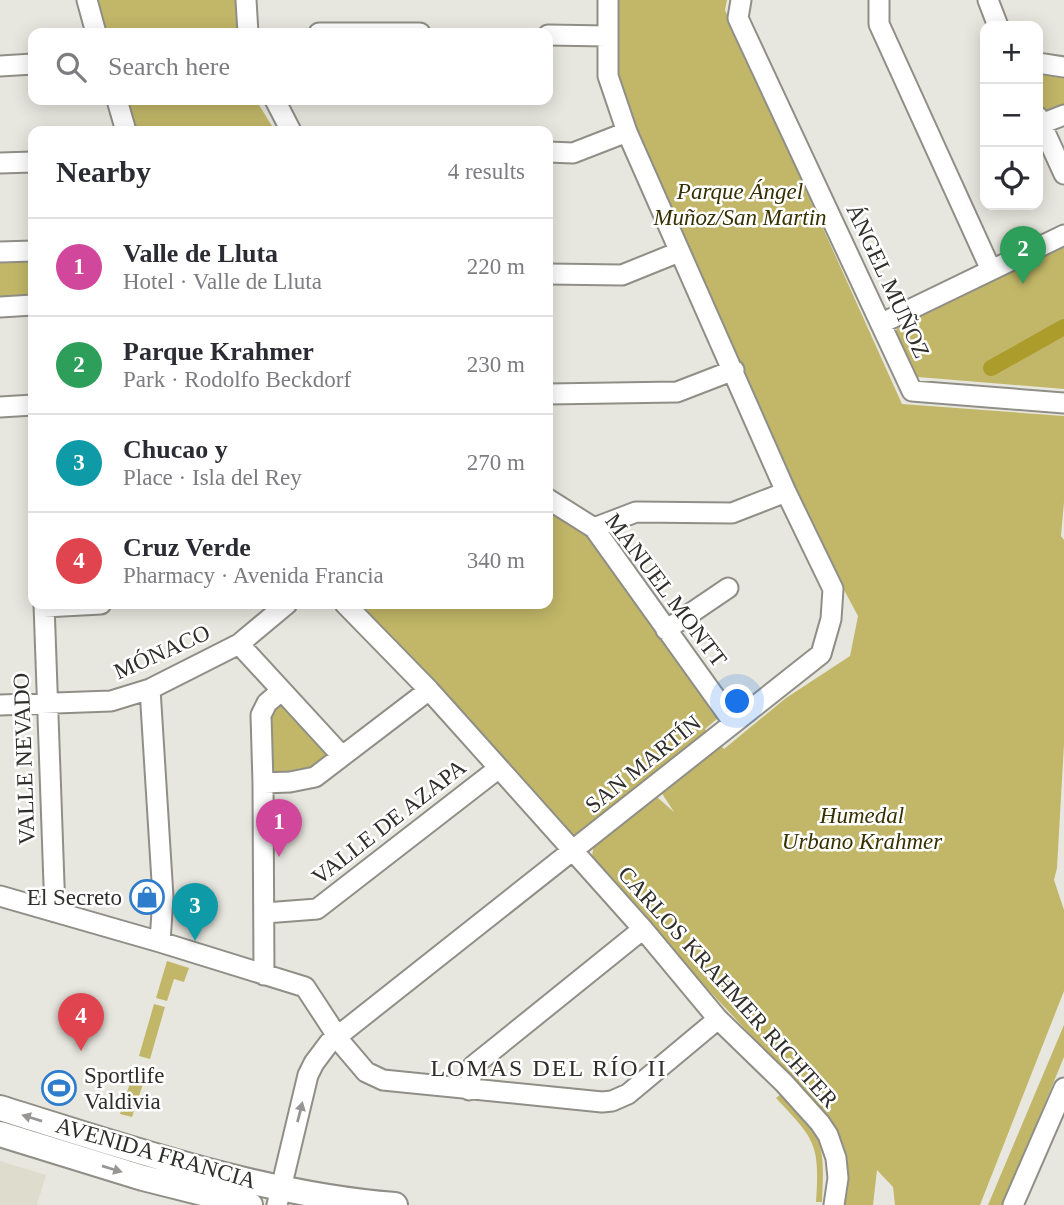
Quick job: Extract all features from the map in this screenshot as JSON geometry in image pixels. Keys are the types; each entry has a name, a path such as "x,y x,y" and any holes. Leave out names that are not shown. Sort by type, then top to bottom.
{"main road":[{"name":"AVENIDA FRANCIA","path":"0,1108 279,1196 395,1205"},
{"name":"AVENIDA FRANCIA","path":"0,1134 143,1178 250,1205"}],"street":[{"path":"87,0 95,28"},
{"path":"246,0 248,28"},
{"name":"SAN MARTÍN","path":"279,1196 309,1075 321,1052 821,654 831,619 833,589 786,492 627,132 608,76 608,0"},
{"name":"ÁNGEL MUÑOZ","path":"741,0 738,18 912,391 1064,403"},
{"path":"879,0 879,24 991,270"},
{"path":"988,0 996,21"},
{"path":"553,35 607,36"},
{"path":"0,66 28,64"},
{"path":"1043,64 1064,67"},
{"path":"118,105 125,126"},
{"path":"278,105 288,126"},
{"path":"1043,120 1064,115"},
{"path":"1043,129 1064,174"},
{"path":"553,152 573,153 627,132"},
{"path":"0,163 28,162"},
{"path":"881,323 1064,235"},
{"path":"0,252 28,251"},
{"path":"553,274 622,275 679,252"},
{"path":"0,307 28,304"},
{"path":"553,394 677,392 734,370"},
{"path":"0,407 28,405"},
{"path":"594,528 636,512 732,513 786,492"},
{"name":"MANUEL MONTT","path":"553,502 594,528 733,722"},
{"path":"666,629 729,587"},
{"name":"VALLE NEVADO","path":"44,609 55,912"},
{"name":"MÓNACO","path":"0,705 111,701 150,689 239,644 281,609"},
{"name":"CARLOS KRAHMER RICHTER","path":"350,609 429,690 643,929 718,1019 785,1083 828,1135 837,1168 834,1205"},
{"path":"239,644 342,756"},
{"path":"150,689 163,897 160,942"},
{"path":"264,783 315,777 429,690"},
{"path":"264,975 264,783 261,715 267,703 281,691"},
{"name":"VALLE DE AZAPA","path":"265,913 317,909 499,768"},
{"path":"0,896 305,987 366,1072 383,1080 469,1090 612,1101 634,1089 718,1019"},
{"path":"469,1090 473,1066 643,929"},
{"path":"1013,1205 1057,1121 1064,1088"}],"shaded area":[{"path":"0,1161 46,1175 37,1205 0,1205"}],"green space":[{"path":"97,0 235,0 238,28 105,28"},
{"path":"615,0 727,0 725,10 902,404 1064,416 1064,502 1061,536 1064,540 1064,744 1057,868 1054,880 1064,910 1064,991 980,1205 895,1205 893,1187 877,1170 873,1205 842,1205 812,1101 690,970 645,914 592,856 594,844 657,797 674,812 654,781 577,839 570,838 360,609 553,609 553,515 592,539 718,718 705,729 724,749 786,698 850,656 858,616 828,560 690,261 617,83"},
{"path":"1043,69 1064,72 1064,108 1049,114 1043,112"},
{"path":"125,105 259,105 272,126 131,126"},
{"path":"1064,246 1064,389 918,377 911,374 895,333 900,321"},
{"path":"28,256 28,301 0,303 0,257"},
{"path":"275,701 285,702 331,751 331,759 311,774 276,778 267,772 265,714"},
{"path":"167,961 189,968 184,982 174,979 167,1001 156,998"},
{"path":"154,1004 165,1007 150,1059 139,1056"},
{"path":"1064,1025 1064,1057 1003,1205 988,1205"},
{"path":"131,1080 143,1084 132,1117 120,1114"},
{"path":"781,1094 806,1121 818,1141 823,1165 822,1202 816,1202 817,1167 812,1144 807,1134 776,1098"}],"waterway":[{"path":"991,368 1064,327"}],"place":[{"name":"Parque Krahmer","path":"1023,284"},
{"name":"Valle de Lluta","path":"279,857"},
{"name":"El Secreto","path":"147,897"},
{"name":"Chucao y","path":"195,941"},
{"name":"Cruz Verde","path":"81,1051"},
{"name":"Sportlife Valdivia","path":"59,1088"}],"district":[{"name":"LOMAS DEL RÍO II","path":"549,1068"}],"park label":[{"name":"Parque Ángel Muñoz/San Martin","path":"740,204"},
{"name":"Humedal Urbano Krahmer","path":"862,828"}]}
